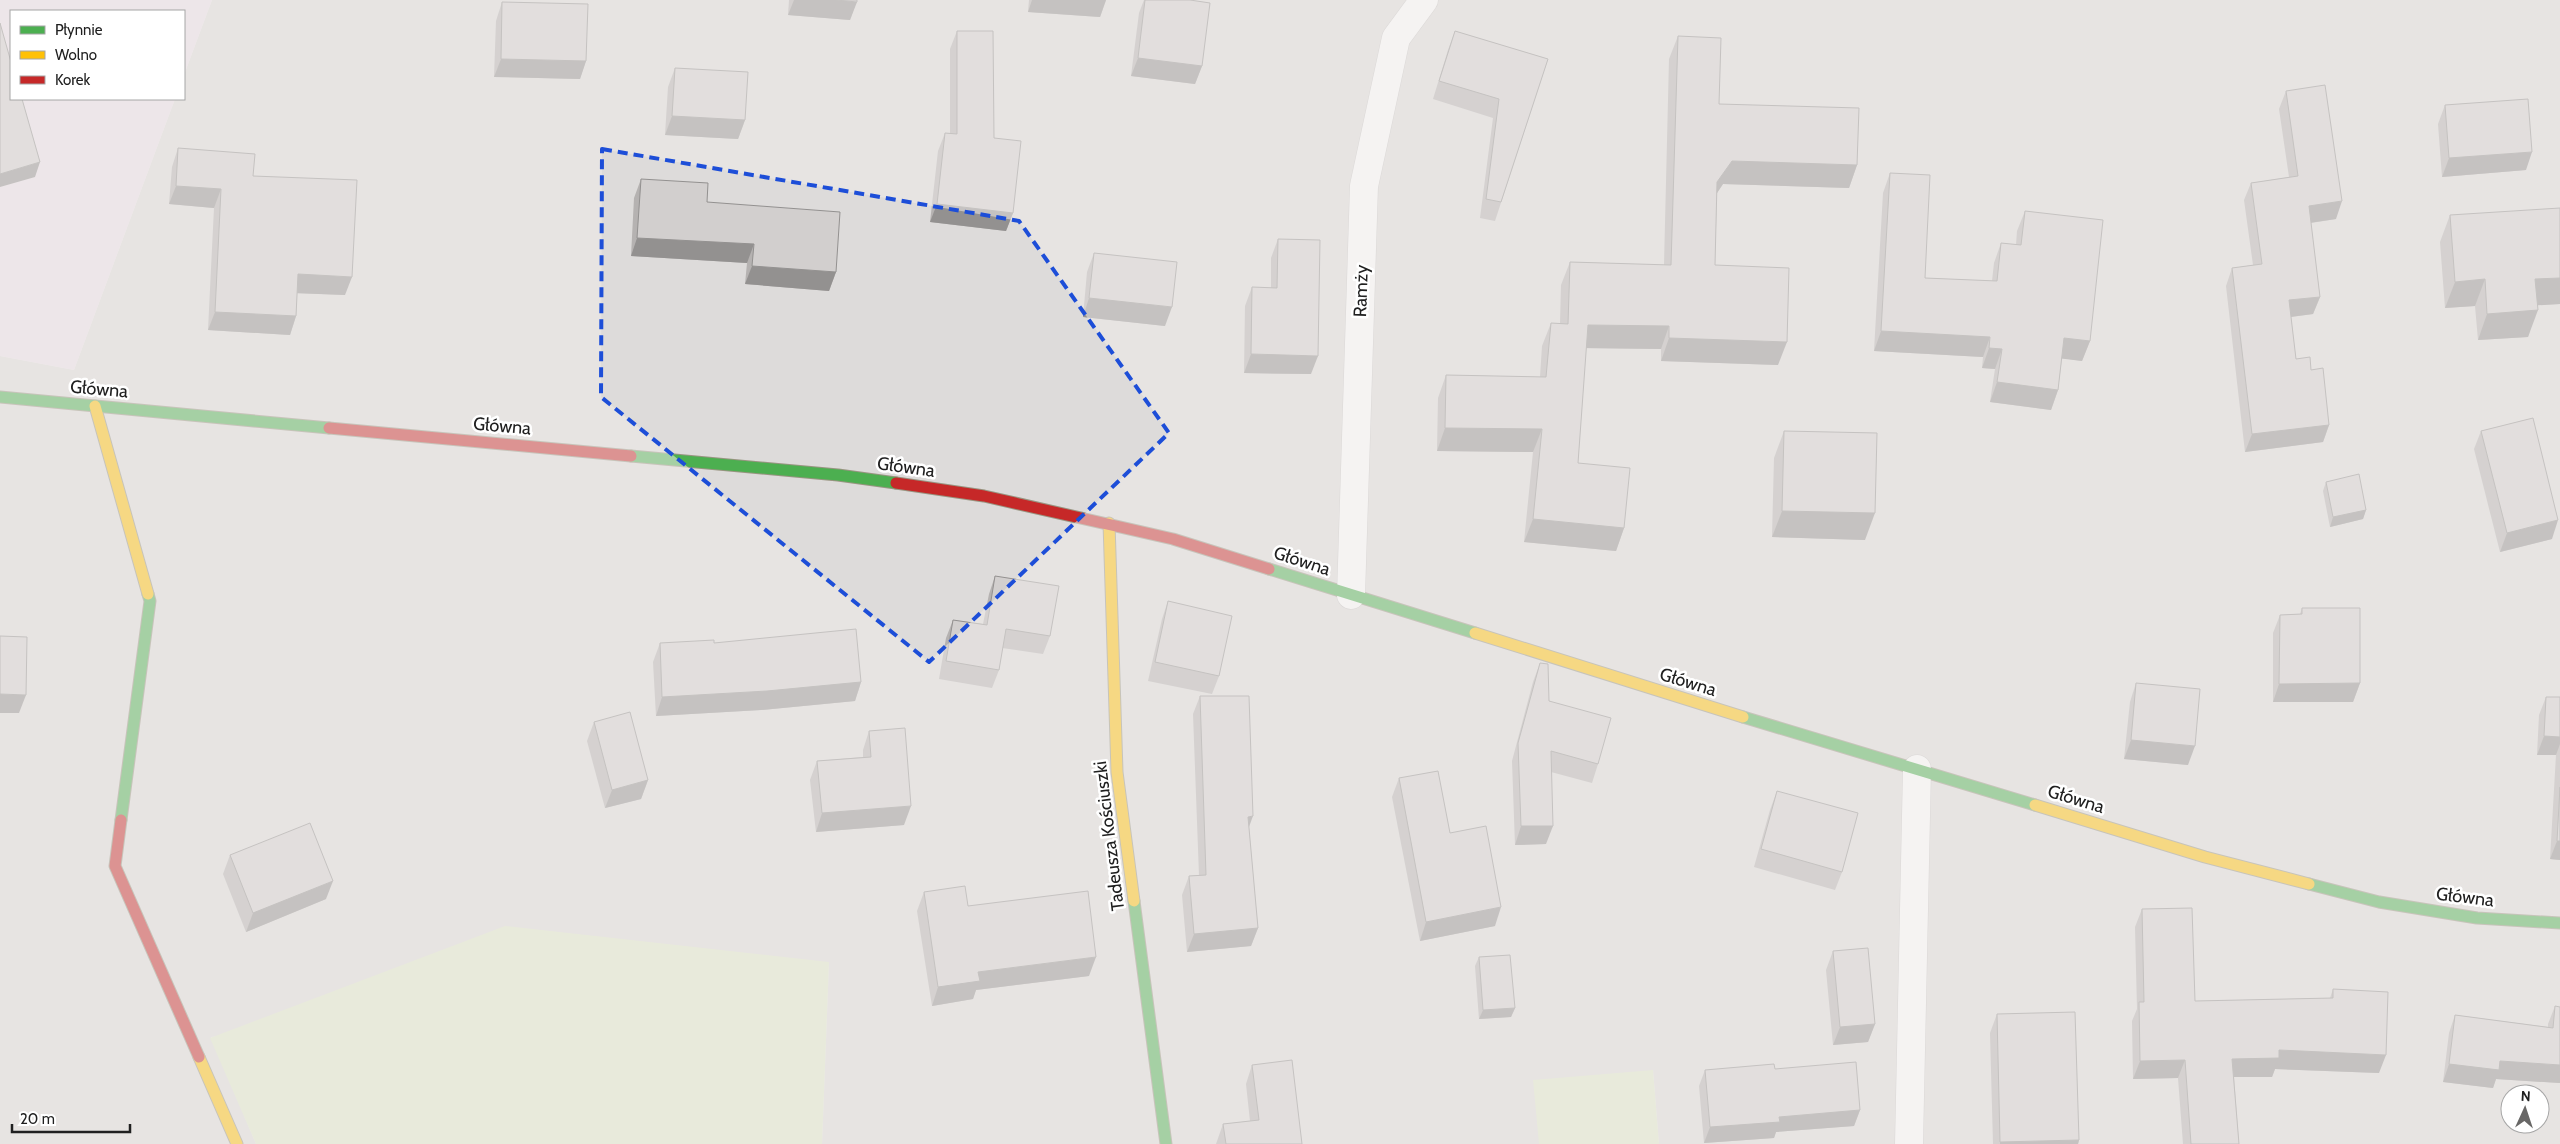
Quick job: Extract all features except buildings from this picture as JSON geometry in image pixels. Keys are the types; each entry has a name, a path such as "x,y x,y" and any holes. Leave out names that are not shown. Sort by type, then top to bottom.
{"main road":[{"name":"Główna","path":"0,397 838,475 984,496 1173,539 1917,770 2205,857 2379,902 2477,918 2560,923"},
{"path":"95,406 150,601 115,866 237,1144"},
{"name":"Tadeusza Kościuszki","path":"1109,523 1117,772 1166,1144"}],"street":[{"name":"Ramży","path":"1351,595 1364,186 1396,38 1424,0"},
{"path":"1909,1144 1917,770"}],"highlighted area":[{"path":"602,149 1019,221 1169,433 929,662 601,397"}],"shaded area":[{"path":"0,0 212,0 185,72 185,10 10,10 10,100 175,100 74,370 0,356"},
{"path":"212,0 2560,0 2560,1144 1659,1144 1653,1070 1539,1144 822,1144 829,962 211,1037 256,1144 0,1144 0,356 74,370 175,100 185,100 185,72"}],"green space":[{"path":"505,926 829,962 822,1144 256,1144 210,1038"},
{"path":"1653,1070 1659,1144 1539,1144 1533,1080"}],"traffic: fast":[{"path":"0,397 329,428"},
{"path":"631,456 838,475 896,483"},
{"path":"1269,569 1475,633"},
{"path":"121,820 150,601 148,594"},
{"path":"1743,717 2035,805"},
{"path":"2309,884 2379,902 2477,918 2560,923"},
{"path":"1134,901 1166,1144"}],"traffic: slow":[{"path":"95,406 148,594"},
{"path":"1109,523 1117,772 1134,901"},
{"path":"1475,633 1743,717"},
{"path":"2035,805 2205,857 2309,884"},
{"path":"199,1057 237,1144"}],"traffic: jam":[{"path":"329,428 631,456"},
{"path":"896,483 984,496 1173,539 1269,569"},
{"path":"121,820 115,866 199,1057"}]}
